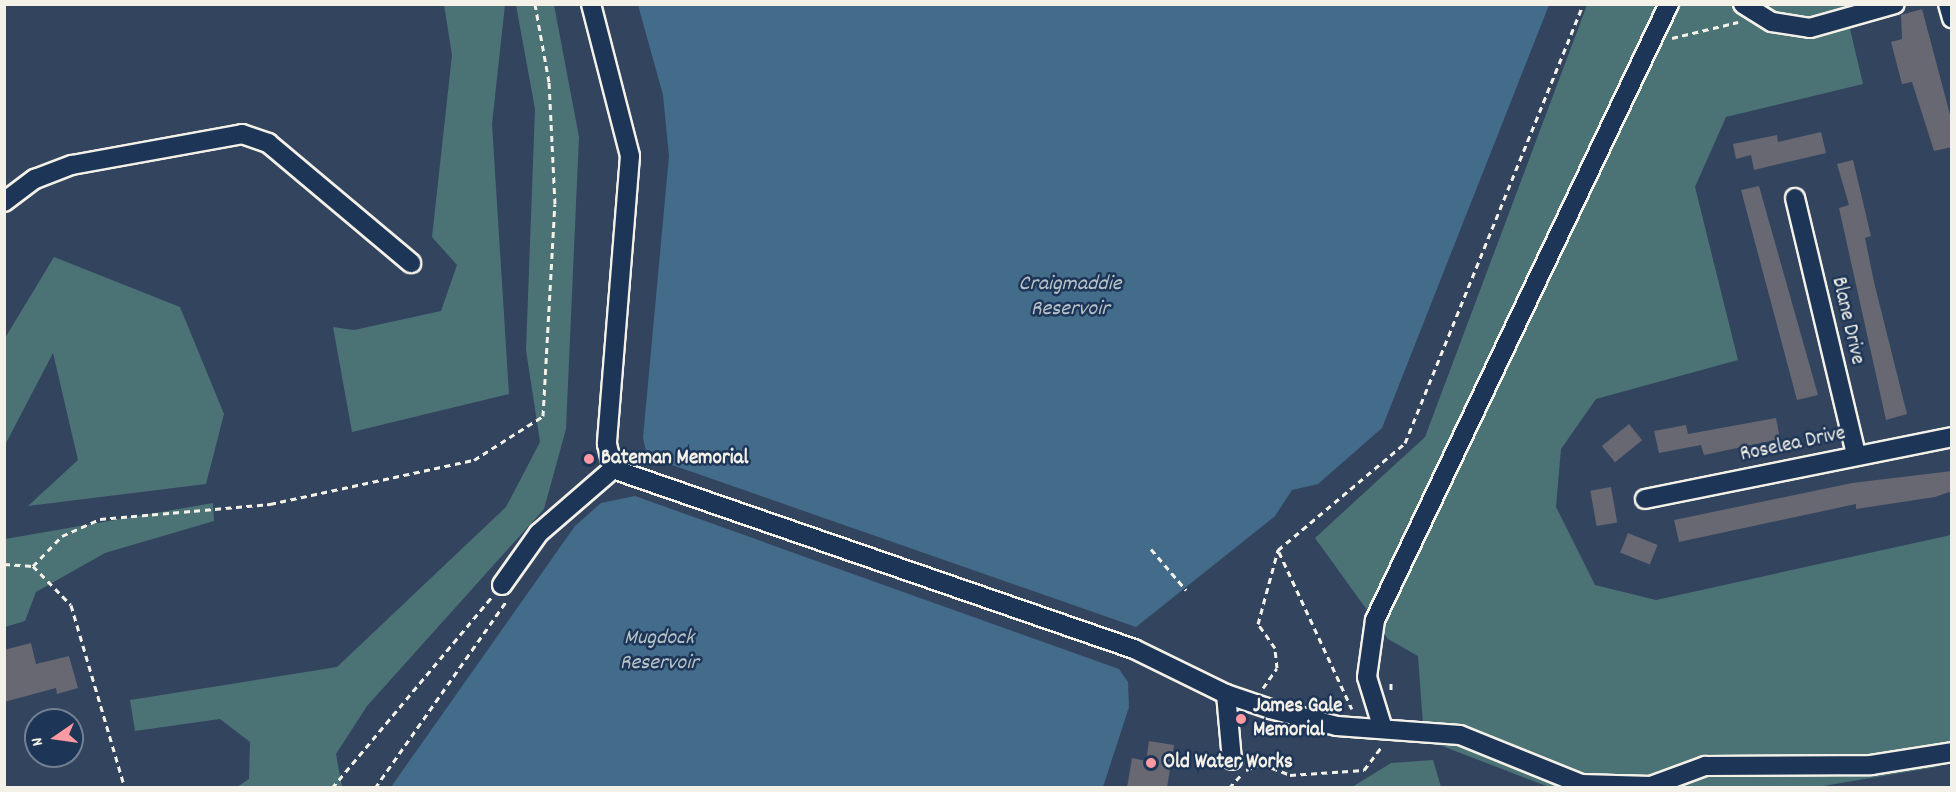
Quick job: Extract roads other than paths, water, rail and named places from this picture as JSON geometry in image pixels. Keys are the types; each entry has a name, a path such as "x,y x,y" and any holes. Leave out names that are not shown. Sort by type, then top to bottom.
{"street":[{"path":"591,4 630,156 607,444 613,469"},
{"path":"1374,728 1367,677 1375,620 1659,36 1669,4"},
{"path":"1743,4 1769,20 1810,28 1895,4"},
{"path":"1948,4 1952,18"},
{"path":"4,202 35,179 72,165 243,134 268,143 411,263"},
{"name":"Blane Drive","path":"1795,198 1856,455"},
{"name":"Roselea Drive","path":"1645,499 1952,436"},
{"path":"507,588 539,533 613,469"},
{"path":"613,469 1134,649 1226,694 1270,709 1374,728 1460,735 1581,784 1651,786 1705,766 1871,765 1952,752"},
{"path":"1226,694 1232,760"}],"water":[{"name":"Craigmaddie Reservoir","path":"638,4 1549,5 1382,428 1318,484 1292,490 1275,516 1136,627 655,459 646,451 643,438 669,156 663,95"},
{"name":"Mugdock Reservoir","path":"635,496 1119,669 1128,682 1129,707 1103,787 391,787 575,526 601,503"}],"place":[{"name":"Bateman Memorial","path":"589,459"},
{"name":"James Gale Memorial","path":"1241,719"},
{"name":"Old Water Works","path":"1151,763"}]}
